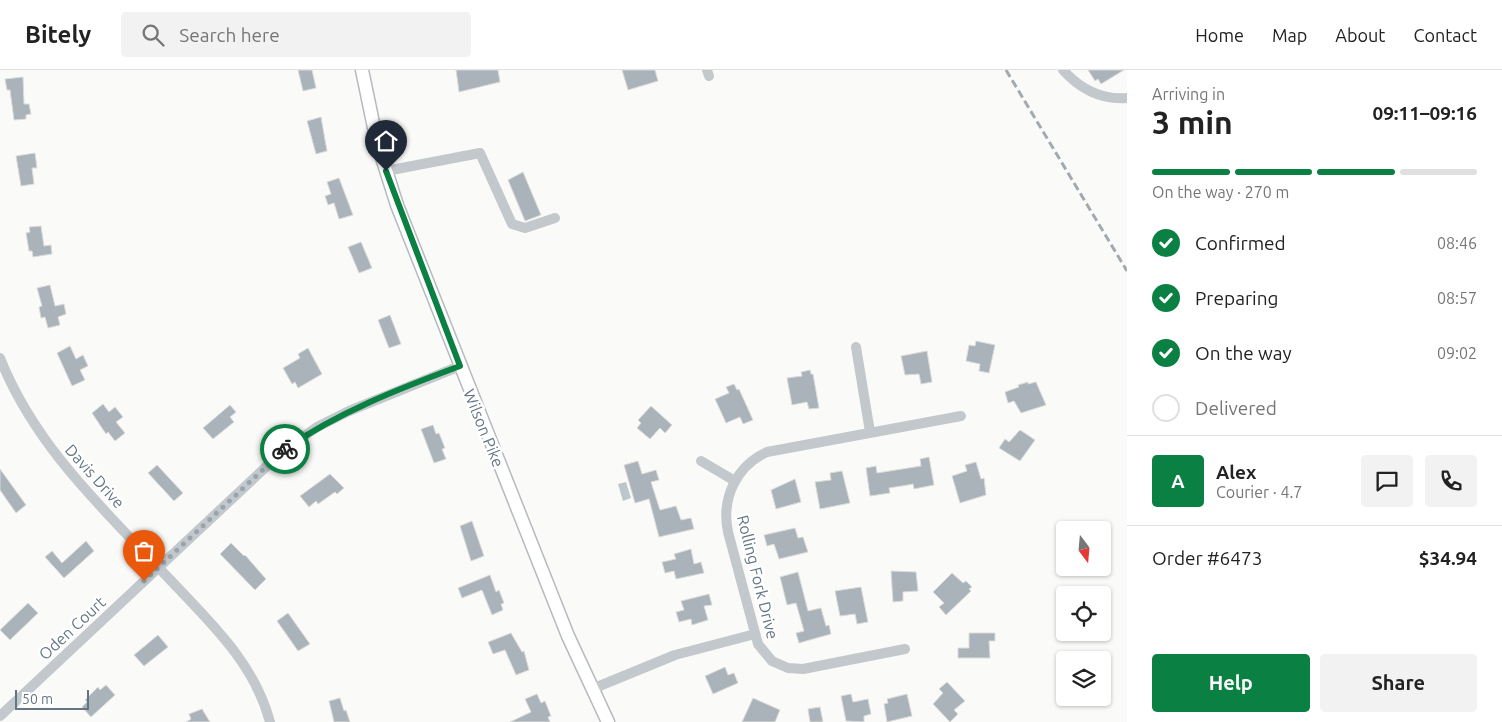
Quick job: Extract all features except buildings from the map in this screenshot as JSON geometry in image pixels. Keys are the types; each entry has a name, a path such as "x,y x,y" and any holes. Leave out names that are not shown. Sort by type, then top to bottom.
{"main road":[{"name":"Wilson Pike","path":"362,70 386,171 460,366 568,636 608,722"}],"street":[{"path":"1063,70 1075,82 1091,91 1109,97 1127,98"},
{"path":"386,171 480,152 512,224 525,228 555,218"},
{"path":"856,347 870,432"},
{"name":"Davis Drive","path":"0,358 24,411 39,433 83,487 225,638 246,666 259,692 270,722"},
{"name":"Oden Court","path":"0,716 283,450 317,427 396,390 460,366"},
{"name":"Rolling Fork Drive","path":"905,649 794,669 779,665 765,656 755,634 726,524 727,500 735,481 751,462 768,452 961,416"},
{"path":"701,461 735,481"},
{"path":"592,689 675,654 755,634"}],"shaded area":[{"path":"626,482 631,498 623,501 618,484"}],"railway":[{"path":"1006,70 1127,271"}],"way so far":[{"path":"144,581 258,472 285,449"}],"route":[{"path":"285,449 317,427 349,411 396,390 460,366 397,205 386,171"}]}
